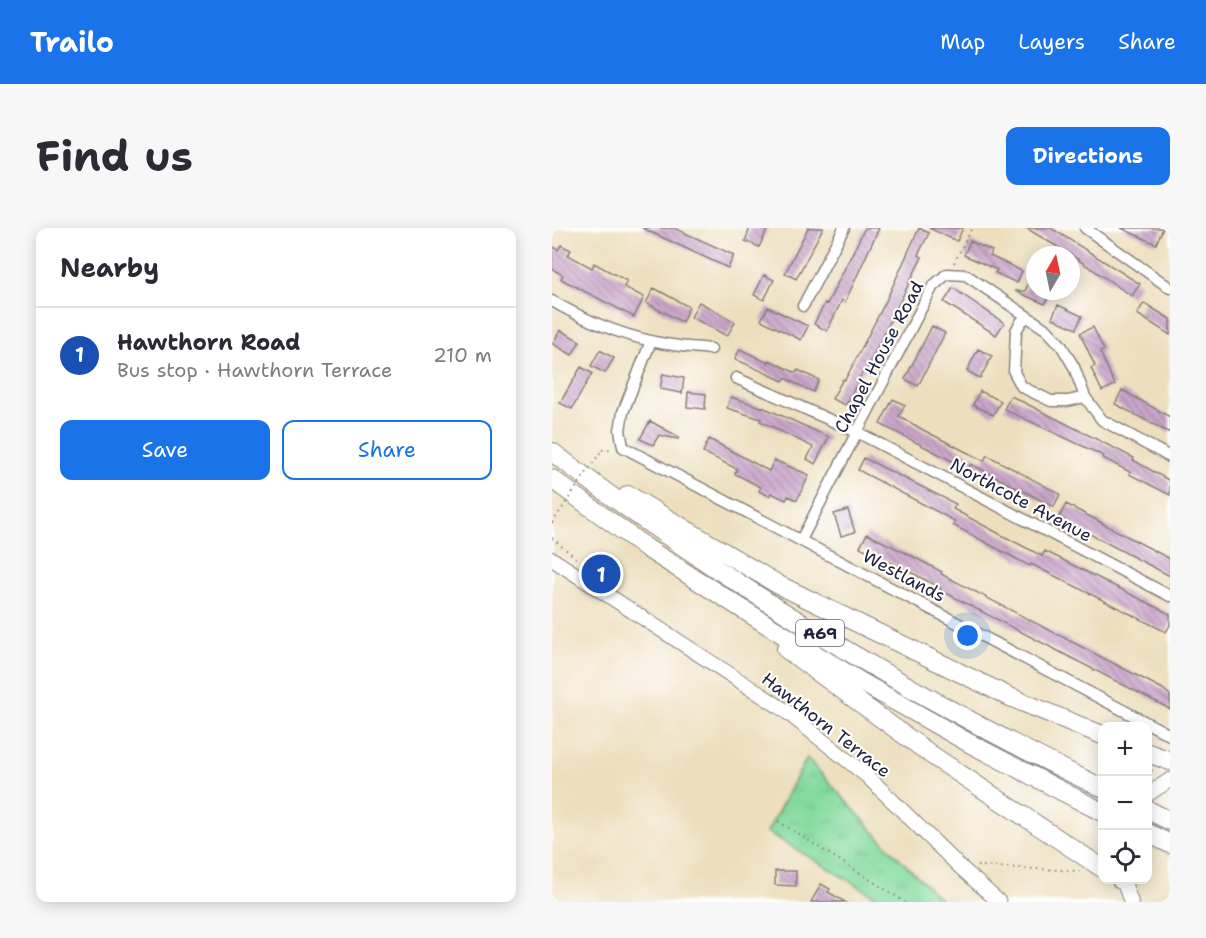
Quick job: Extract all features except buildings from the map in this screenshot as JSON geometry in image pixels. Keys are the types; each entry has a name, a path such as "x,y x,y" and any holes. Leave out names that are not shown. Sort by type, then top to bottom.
{"highway":[{"path":"552,451 779,585 1010,697 1098,733"},
{"name":"A69","path":"552,451 659,530 871,665 1098,786"},
{"name":"A69","path":"552,479 648,549 861,682 969,743 1098,810"},
{"path":"648,549 933,756 1098,864"},
{"path":"1152,754 1170,761"},
{"path":"1152,812 1170,821"},
{"path":"1152,835 1170,844"}],"main road":[{"name":"Hawthorn Terrace","path":"552,559 783,709 867,776 999,902"},
{"path":"1152,790 1170,780"}],"street":[{"path":"803,306 844,228"},
{"path":"1085,228 1170,288"},
{"name":"Chapel House Road","path":"801,540 933,286 947,274 966,275 1047,330 1061,345 1074,367 1085,397 1102,420 1170,457"},
{"path":"552,301 596,324 651,341 711,350"},
{"path":"1028,317 1021,322 1016,332 1014,372 1022,387 1051,401 1068,401 1085,397"},
{"name":"Westlands","path":"651,341 623,412 620,430 622,447 1170,735"},
{"name":"Northcote Avenue","path":"736,378 858,432 1170,596"}],"path":[{"path":"947,274 972,228"},
{"path":"552,523 602,450"},
{"path":"778,821 905,902"},
{"path":"958,865 1085,871 1098,865"}],"green space":[{"path":"807,758 889,848 943,902 885,902 767,832"}],"place":[{"name":"Hawthorn Road","path":"601,574"}]}
